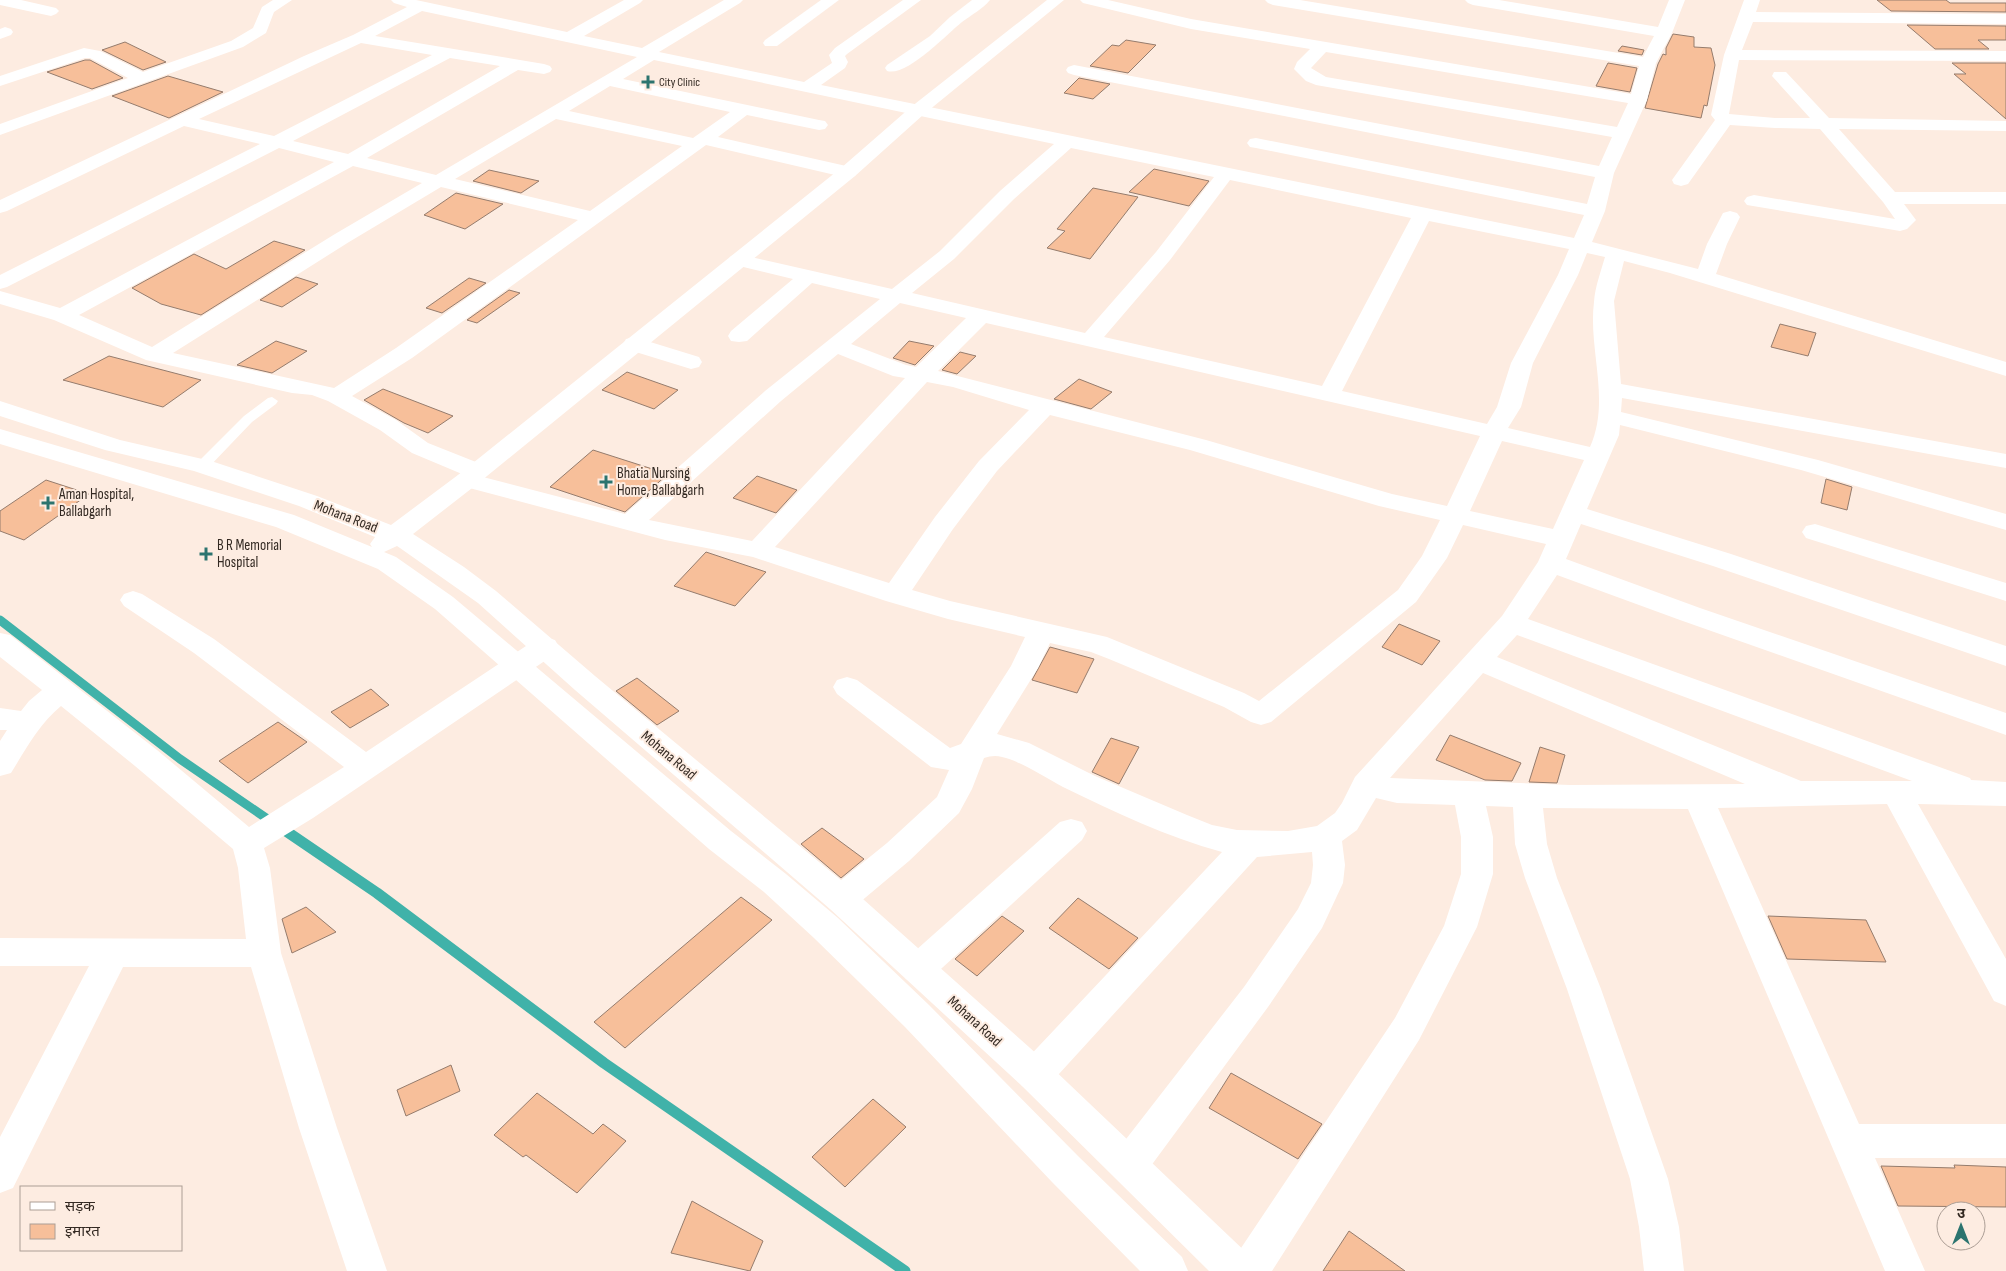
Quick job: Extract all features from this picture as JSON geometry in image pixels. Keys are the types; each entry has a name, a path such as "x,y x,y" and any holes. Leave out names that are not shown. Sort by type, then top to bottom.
{"street":[{"path":"0,0 51,10"},
{"path":"0,130 143,79 250,38 260,30 267,10 284,0"},
{"path":"399,0 647,55 1068,141 1251,147 1604,172"},
{"path":"569,38 635,0"},
{"path":"154,355 342,238 608,81 735,0"},
{"path":"771,42 831,0"},
{"path":"806,88 839,65 840,62 837,55 841,51 913,0"},
{"path":"893,68 936,39 955,20 982,0"},
{"path":"368,555 472,475 848,172 917,110 1055,0"},
{"path":"1088,0 1191,24 1638,100"},
{"path":"1273,0 1648,63"},
{"path":"1349,13 1360,0"},
{"path":"1473,0 1664,33"},
{"path":"0,297 62,315 114,340 154,355 292,386 315,389 336,396 388,424 400,435 420,448 472,475 630,523 758,550 895,595 1071,638 1119,652 1234,700 1261,715 1407,596 1434,558 1476,474 1494,432 1509,407 1527,350 1568,275 1595,210 1604,172 1638,100 1648,63 1664,33 1677,0"},
{"path":"1752,0 1748,17 1732,55 1720,115 1726,119 1740,122 2006,126"},
{"path":"0,207 317,56 359,38 420,6"},
{"path":"1963,6 1999,36"},
{"path":"1748,17 2006,19"},
{"path":"359,38 544,69"},
{"path":"0,81 109,45"},
{"path":"1323,46 1303,65 1302,70 1312,78 1322,81 1622,132"},
{"path":"0,283 183,191 448,52"},
{"path":"84,53 94,54 143,79"},
{"path":"1732,55 2006,56"},
{"path":"62,315 351,160 516,64"},
{"path":"1074,70 1251,147 1423,214 1616,253 1705,277 2005,370"},
{"path":"1754,201 1891,225 1904,224 1906,220 1890,198 1780,76"},
{"path":"608,81 818,125"},
{"path":"336,396 404,352 595,218 745,109"},
{"path":"553,113 848,172"},
{"path":"1681,180 1726,119"},
{"path":"182,120 595,218"},
{"path":"630,523 773,396 947,255 1007,195 1068,141"},
{"path":"1251,147 1595,210"},
{"path":"1090,340 1163,256 1251,147"},
{"path":"1890,198 2004,201"},
{"path":"1329,395 1423,214"},
{"path":"1705,277 1717,244 1730,217"},
{"path":"847,687 939,758 952,759 992,745 1005,746 1103,793 1191,830 1249,844 1300,842 1326,836 1346,823 1358,805 1366,785 1512,622 1550,564 1608,435 1610,389 1604,301 1616,253"},
{"path":"738,260 1598,456"},
{"path":"739,336 808,276"},
{"path":"758,550 921,375 982,315"},
{"path":"634,344 691,362"},
{"path":"836,346 888,367 956,382 1045,407 1207,447 1388,501 1561,539"},
{"path":"1610,389 2006,461"},
{"path":"895,595 944,523 988,466 1045,407"},
{"name":"Mohana Road","path":"0,408 113,445 202,466 308,501 395,535 455,572 487,597 670,756 841,899 1035,1074 1237,1271"},
{"path":"1610,416 1713,439 1894,487 2006,522"},
{"name":"Mohana Road","path":"0,436 285,521 387,563 407,576 444,603 720,840 826,928 917,1016 1065,1169 1168,1271"},
{"path":"1572,513 1722,560 2006,656"},
{"path":"1815,532 2006,592"},
{"path":"1550,564 2006,724"},
{"path":"133,600 204,646 365,767"},
{"path":"1512,622 1976,792"},
{"path":"841,899 944,809 957,788 971,752 1024,668 1041,632"},
{"path":"0,642 255,838"},
{"path":"255,838 302,810 544,647"},
{"path":"1478,660 1800,793"},
{"path":"0,765 14,720 39,708 62,690"},
{"path":"1366,785 1397,791 1527,795 1698,797 1800,793 1976,792 2006,794"},
{"path":"1896,793 2006,991"},
{"path":"1249,1271 1407,1029 1460,926 1477,874 1477,837 1468,794"},
{"path":"1527,795 1531,844 1541,878 1584,989 1649,1179 1659,1227 1664,1271"},
{"path":"1698,797 1850,1141 1905,1271"},
{"path":"918,969 1071,831"},
{"path":"1129,1166 1256,997 1310,918 1327,883 1329,865 1326,836"},
{"path":"255,838 254,868 264,952 318,1128 367,1271"},
{"path":"1035,1074 1249,844"},
{"path":"0,952 264,952"},
{"path":"0,1175 113,953"},
{"path":"1850,1141 2006,1141"}],"lane":[{"path":"202,466 248,419 272,401"}],"building":[{"path":"1877,0 1946,0 1950,3 2006,3 2006,12 1891,11"},
{"path":"1907,25 2006,26 2006,40 1978,40 1989,49 1935,49"},
{"path":"1673,34 1694,37 1694,47 1711,48 1715,65 1707,106 1704,105 1701,118 1645,108 1658,64 1663,54 1666,55 1666,48"},
{"path":"1126,40 1156,45 1128,73 1090,66 1112,45 1119,46"},
{"path":"125,42 166,62 143,70 102,50"},
{"path":"1622,46 1644,50 1642,55 1618,51"},
{"path":"90,60 123,78 92,89 47,72"},
{"path":"1608,63 1637,68 1630,92 1596,86"},
{"path":"1952,63 2006,63 2006,119 1954,74 1966,74"},
{"path":"168,76 223,92 169,118 112,96"},
{"path":"1079,78 1110,84 1093,99 1064,93"},
{"path":"1154,169 1209,181 1189,206 1129,192"},
{"path":"489,170 539,181 521,193 473,181"},
{"path":"1093,188 1138,197 1090,259 1047,248 1065,231 1057,229"},
{"path":"456,193 503,204 465,229 424,215"},
{"path":"274,241 305,250 201,315 161,304 132,288 194,254 226,269"},
{"path":"296,277 318,284 282,307 260,300"},
{"path":"469,278 486,283 442,313 426,308"},
{"path":"509,290 520,293 477,323 467,320"},
{"path":"1780,324 1816,333 1808,356 1771,347"},
{"path":"276,341 307,351 272,373 237,365"},
{"path":"909,341 934,346 915,365 893,358"},
{"path":"960,352 976,356 957,374 942,370"},
{"path":"109,356 201,380 163,407 63,380"},
{"path":"627,372 678,390 654,409 602,390"},
{"path":"1079,379 1112,392 1091,409 1054,399"},
{"path":"383,389 453,416 428,433 404,423 364,400"},
{"path":"593,450 668,474 625,512 550,487"},
{"path":"757,476 797,490 776,513 733,498"},
{"path":"1826,479 1852,487 1847,510 1821,503"},
{"path":"46,480 89,494 24,540 0,531 0,511"},
{"path":"706,552 766,572 735,606 674,586"},
{"path":"1399,624 1440,641 1422,665 1382,647"},
{"path":"1050,647 1094,659 1077,693 1032,680"},
{"path":"637,678 679,711 657,725 616,691"},
{"path":"371,689 389,705 350,728 331,712"},
{"path":"278,722 307,742 248,783 219,761"},
{"path":"1450,735 1521,763 1512,781 1485,780 1436,760"},
{"path":"1111,738 1139,747 1119,784 1092,772"},
{"path":"1540,747 1565,755 1557,783 1529,782"},
{"path":"822,828 864,859 841,878 801,844"},
{"path":"741,897 772,920 625,1048 594,1022"},
{"path":"1078,898 1138,938 1109,969 1049,928"},
{"path":"306,907 336,932 292,953 282,919"},
{"path":"1002,916 1024,931 977,976 955,959"},
{"path":"1768,916 1866,920 1886,962 1787,959"},
{"path":"451,1065 460,1091 406,1116 397,1090"},
{"path":"1231,1073 1322,1124 1298,1159 1209,1108"},
{"path":"537,1093 593,1134 603,1124 626,1141 577,1193 526,1155 523,1157 494,1135"},
{"path":"873,1099 906,1127 845,1187 812,1157"},
{"path":"1954,1165 2006,1167 2006,1207 1986,1207 1986,1201 1936,1201 1936,1206 1898,1206 1881,1166 1955,1168"},
{"path":"692,1201 763,1241 750,1271 671,1253"},
{"path":"1349,1231 1405,1271 1323,1271"}],"waterway":[{"path":"0,620 180,759 285,831"},
{"path":"283,829 377,893 604,1063 905,1271"}],"place":[{"name":"City Clinic","path":"648,82"},
{"name":"Bhatia Nursing Home, Ballabgarh","path":"606,482"},
{"name":"Aman Hospital, Ballabgarh","path":"48,503"},
{"name":"B R Memorial Hospital","path":"206,554"}]}
